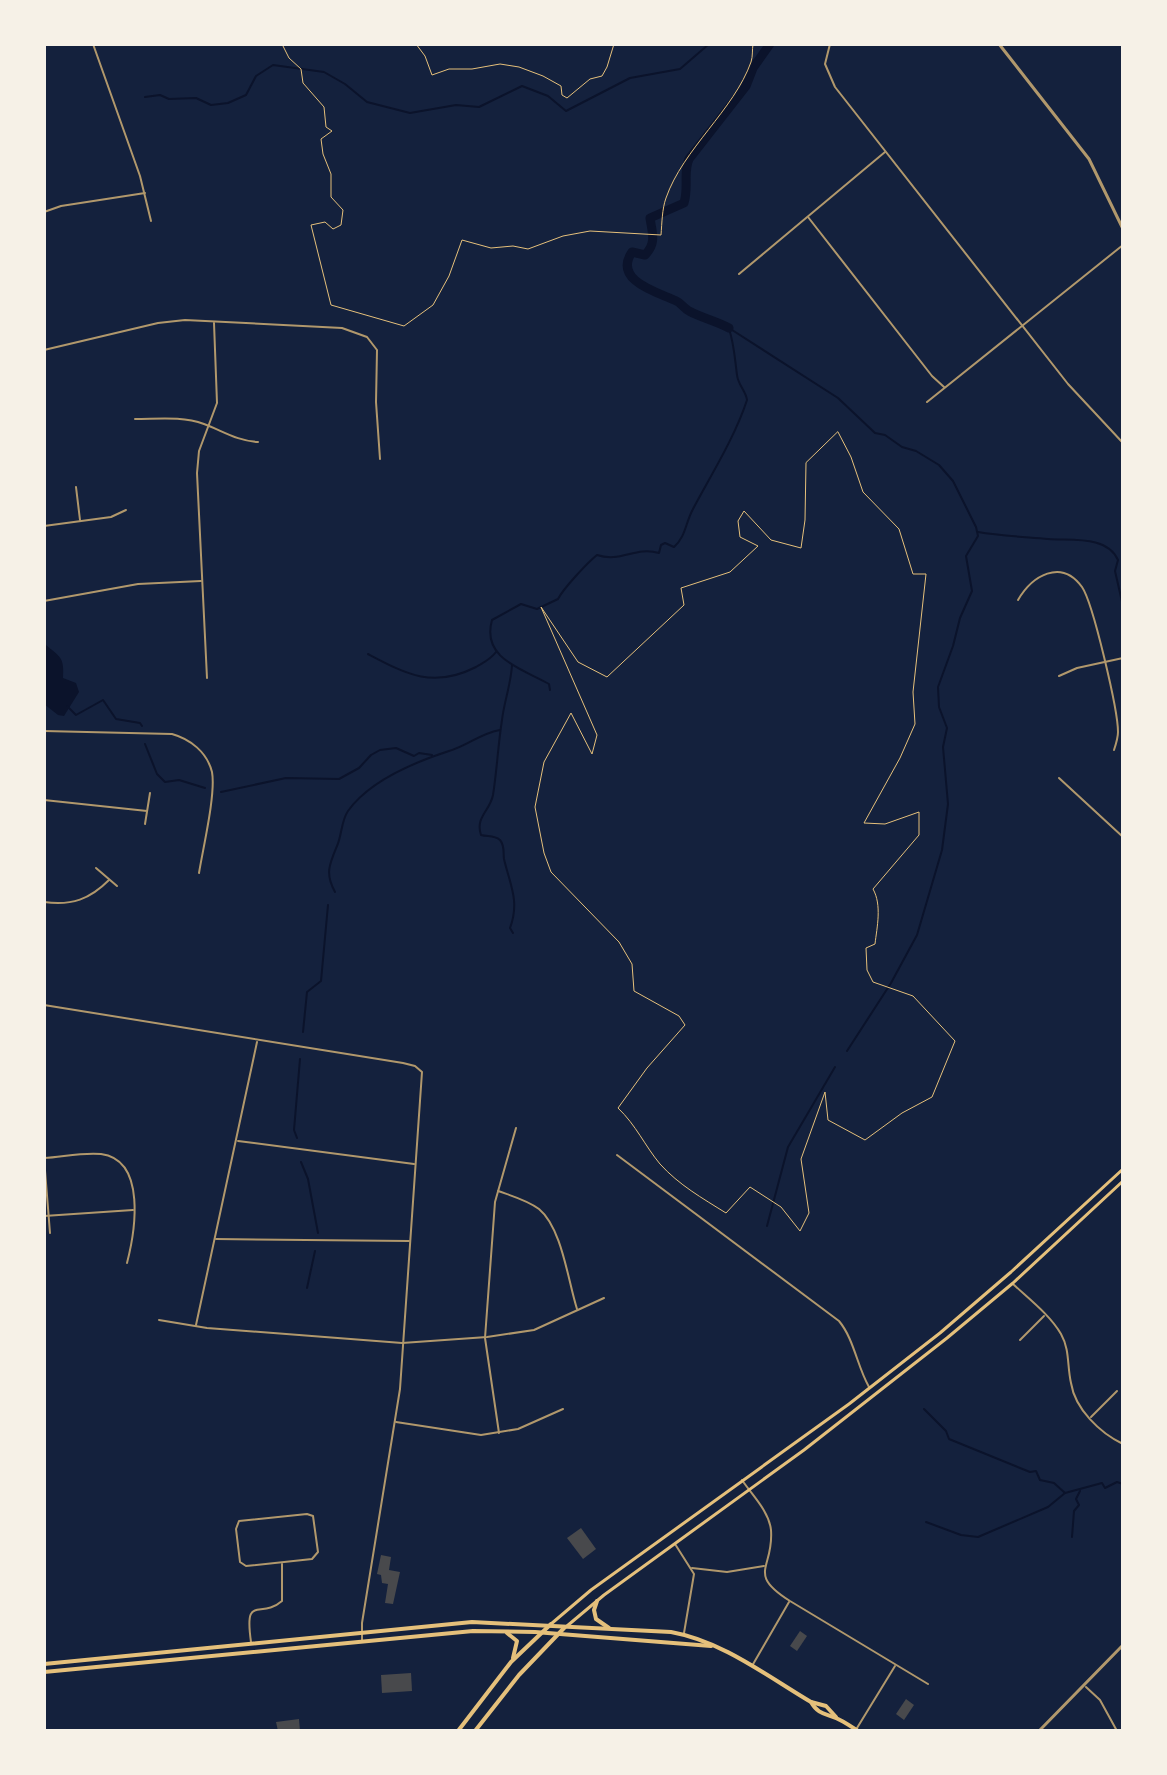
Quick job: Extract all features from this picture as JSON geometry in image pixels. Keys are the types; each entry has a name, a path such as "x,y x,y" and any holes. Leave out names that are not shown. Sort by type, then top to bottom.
{"main road":[{"path":"458,1731 511,1662 591,1590 870,1388 976,1302 1123,1169"},
{"path":"475,1731 519,1675 567,1626 874,1396 1013,1283 1123,1181"},
{"path":"597,1601 594,1610 596,1619 615,1630"},
{"path":"44,1664 472,1622 551,1624 698,1637 811,1702 826,1706 836,1717 857,1730"},
{"path":"44,1672 473,1631 542,1632 713,1646"},
{"path":"501,1631 511,1634 517,1641 511,1662"},
{"path":"811,1702 816,1711 826,1717 836,1717"}],"street":[{"path":"93,44 145,193 151,221"},
{"path":"830,44 825,64 830,79 1084,403 1123,443"},
{"path":"999,44 1089,159 1123,229"},
{"path":"739,274 886,151"},
{"path":"44,212 61,206 145,193"},
{"path":"808,217 932,376 945,387"},
{"path":"927,402 1123,245"},
{"path":"44,350 158,323 214,321 342,328 359,333 371,341 378,356 376,402 380,459"},
{"path":"207,678 197,473 199,451 217,403 214,321"},
{"path":"135,419 174,418 208,426 237,439 258,442"},
{"path":"76,487 81,521"},
{"path":"44,526 111,517 126,510"},
{"path":"1018,600 1026,586 1041,575 1059,573 1077,582 1085,591 1118,727 1114,750"},
{"path":"44,601 138,584 202,581"},
{"path":"1059,676 1077,668 1123,658"},
{"path":"44,731 172,734 198,748 209,764 212,780 199,873"},
{"path":"1059,778 1123,837"},
{"path":"145,824 150,793"},
{"path":"44,800 147,811"},
{"path":"96,868 117,886"},
{"path":"44,902 65,904 80,901 90,897 109,880"},
{"path":"44,1005 403,1063 421,1070 423,1085 395,1422 362,1642"},
{"path":"196,1327 258,1040"},
{"path":"499,1433 485,1338 498,1191 516,1128"},
{"path":"238,1141 416,1164"},
{"path":"50,1233 46,1216 44,1158 96,1154 113,1158 130,1177 135,1231 127,1263"},
{"path":"617,1155 839,1321 847,1332 855,1360 870,1388"},
{"path":"498,1191 532,1204 548,1219 578,1310"},
{"path":"46,1216 133,1210"},
{"path":"216,1239 410,1241"},
{"path":"1013,1283 1060,1332 1066,1346 1072,1390 1080,1407 1109,1436 1123,1444"},
{"path":"159,1320 196,1327 402,1343 485,1338 534,1330 604,1298"},
{"path":"1020,1340 1045,1315"},
{"path":"1090,1417 1117,1391"},
{"path":"395,1422 470,1434 499,1433 518,1429 563,1409"},
{"path":"742,1480 761,1505 771,1530 764,1573 769,1586 928,1684"},
{"path":"313,1516 317,1554 312,1559 282,1563 246,1566 240,1562 236,1529 239,1521 313,1516"},
{"path":"675,1544 692,1568 694,1588 684,1635"},
{"path":"251,1643 251,1613 277,1606 282,1601 282,1563"},
{"path":"692,1568 727,1572 765,1566"},
{"path":"752,1666 790,1601"},
{"path":"1039,1731 1123,1645"},
{"path":"857,1730 896,1665"},
{"path":"1084,1685 1100,1700 1117,1731"}],"path":[{"path":"282,44 289,58 301,69 303,83 324,107 326,127 332,131 321,139 331,174 331,197 343,210 341,225 333,229 325,222 311,225 331,305 404,326 433,305 449,276 462,240 491,248 513,246 528,249 563,236 590,231 661,235 665,199 689,152 712,125 742,79 753,59 753,44"},
{"path":"416,44 432,75 449,69 472,69 492,64 519,67 553,80 561,86 562,95 567,98 590,79 602,76 614,44"},
{"path":"838,432 863,492 899,529 913,574 926,574 913,692 915,724 864,823 885,824 919,812 919,835 873,889 878,919 875,944 866,948 867,970 873,982 913,996 955,1041 932,1097 902,1113 865,1140 828,1120 825,1092 801,1159 809,1213 800,1231 781,1207 750,1187 726,1213 683,1187 658,1162 635,1124 618,1108 647,1068 685,1025 679,1016 634,991 632,964 619,942 551,872 535,807 544,762 571,713 592,754 597,735 541,607 578,662 607,677 684,605 681,588 730,572 758,546 740,537 738,521 744,511 771,540 801,548 806,463 838,432"}],"water":[{"path":"44,643 61,660 63,678 76,683 79,692 64,716 44,704"}],"building":[{"path":"581,1528 596,1549 583,1559 567,1538"},
{"path":"381,1555 391,1557 389,1570 400,1572 393,1604 385,1603 388,1584 382,1583 381,1575 377,1574"},
{"path":"800,1631 807,1636 797,1651 790,1646"},
{"path":"411,1673 412,1691 382,1693 381,1675"},
{"path":"906,1699 914,1705 904,1720 896,1714"},
{"path":"299,1719 300,1731 278,1731 276,1722"}],"waterway":[{"path":"145,97 196,98 211,105 228,103 246,95 256,76 273,65 324,72 367,102 410,113 456,105 479,107 522,86 548,96 566,111 630,78 680,69 709,44"},
{"path":"729,328 639,284 628,270 628,262 632,252 645,255 651,246 650,218 684,203 689,159 746,86 753,68 770,44"},
{"path":"729,328 838,398 875,433 885,435 939,465 953,481 978,536 966,556 972,591 938,687 939,707 947,728 943,747 948,804 942,850 917,935 891,983 847,1051"},
{"path":"550,690 549,684 498,653 490,633 492,620 521,604 537,609 558,599 597,555 613,557 643,551 659,553 661,545 665,543 674,547 678,543 747,400 738,379 729,329"},
{"path":"978,532 1088,541 1106,546 1118,560 1115,571 1123,606"},
{"path":"368,654 408,673 433,678 461,674 496,652"},
{"path":"512,665 493,795 481,819 480,829 481,835 495,837 503,845 514,901 510,928 513,933"},
{"path":"67,706 76,715 103,700 116,719 142,726"},
{"path":"335,892 329,875 330,864 346,815 357,800 381,781 408,767 500,730"},
{"path":"145,744 157,774 165,782 179,780 205,788"},
{"path":"221,792 286,778 339,779 359,768 380,750 396,748 414,756 419,753 432,755"},
{"path":"303,1032 307,992 321,981 328,905"},
{"path":"297,1138 294,1130 300,1059"},
{"path":"767,1226 788,1147 835,1067"},
{"path":"301,1162 308,1179 318,1233"},
{"path":"307,1288 315,1251"},
{"path":"924,1409 946,1431 949,1439 1030,1472 1036,1471 1040,1480 1054,1483 1065,1493"},
{"path":"926,1522 961,1535 978,1537 1048,1507 1065,1493 1102,1483 1105,1488 1117,1482 1123,1484"},
{"path":"1072,1537 1074,1511 1079,1505 1076,1499 1080,1491"}]}
